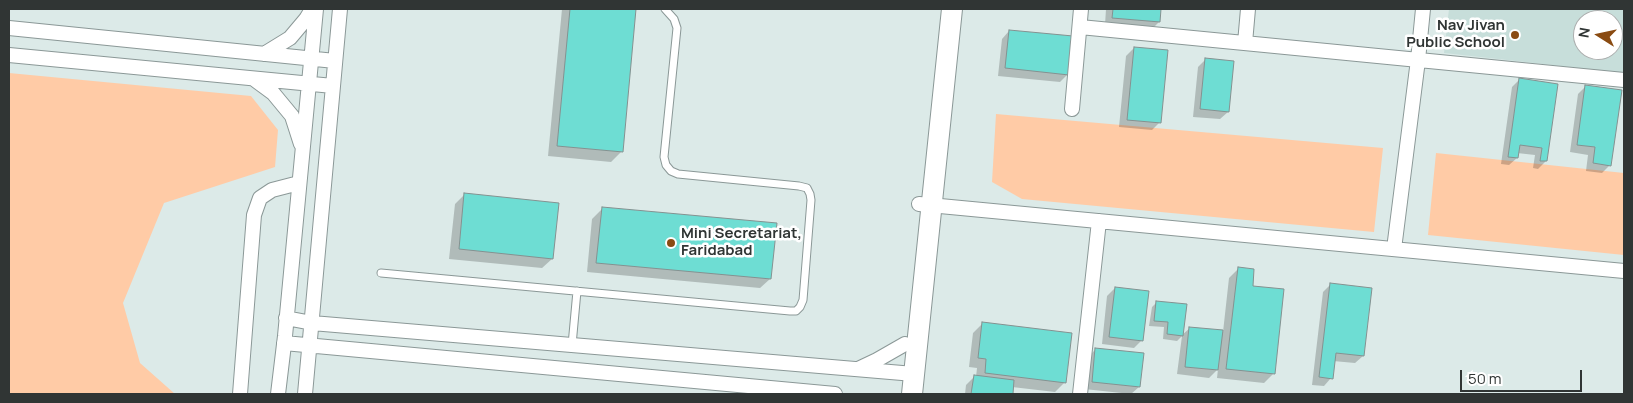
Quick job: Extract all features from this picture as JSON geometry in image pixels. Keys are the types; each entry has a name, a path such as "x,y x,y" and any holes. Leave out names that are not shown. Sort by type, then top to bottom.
{"street":[{"path":"264,54 290,38 314,9"},
{"path":"278,394 303,150 314,9"},
{"path":"305,394 340,9"},
{"path":"900,394 908,373 926,204 939,9"},
{"path":"912,394 905,344 952,9"},
{"path":"1072,109 1081,9"},
{"path":"1245,43 1248,9"},
{"path":"1394,249 1423,9"},
{"path":"1080,27 1624,80"},
{"path":"9,28 335,61"},
{"path":"9,54 332,86"},
{"path":"254,79 273,93 292,116 303,150"},
{"path":"240,394 254,214 260,198 272,190 299,184"},
{"path":"926,204 1624,271"},
{"path":"1080,394 1098,221"},
{"path":"286,318 312,323 908,373"},
{"path":"284,343 835,394"},
{"path":"858,369 905,344"}],"lane":[{"path":"381,273 796,311 803,300 811,200 807,188 678,174 670,171 666,165 664,157 677,28 674,19 665,9"},
{"path":"572,345 577,291"}],"shaded area":[{"name":"Nav Jivan Public School","path":"1449,9 1624,9 1624,73 1444,53"},
{"path":"9,73 251,96 278,130 275,167 164,203 123,303 140,363 175,394 9,394"},
{"path":"996,114 1383,148 1374,232 1022,199 992,182"},
{"path":"1436,153 1624,173 1624,255 1428,235"}],"building":[{"path":"570,9 636,9 623,152 557,146"},
{"path":"1113,9 1161,9 1160,22 1112,18"},
{"path":"1009,30 1073,36 1069,75 1005,68"},
{"path":"1134,47 1168,50 1161,123 1127,120"},
{"path":"1205,58 1234,61 1229,112 1200,109"},
{"path":"1519,78 1558,84 1547,161 1540,161 1542,148 1520,145 1518,158 1508,157"},
{"path":"1585,85 1622,90 1611,166 1593,163 1595,147 1577,145"},
{"path":"464,193 559,203 553,259 459,249"},
{"path":"602,207 777,223 771,279 596,263"},
{"path":"1238,267 1254,269 1253,286 1284,289 1275,374 1226,369"},
{"path":"1330,283 1372,288 1364,356 1336,353 1333,379 1319,377"},
{"path":"1115,287 1149,291 1143,341 1109,337"},
{"path":"1156,301 1187,304 1183,336 1167,334 1168,322 1154,321"},
{"path":"982,322 1072,333 1066,383 985,373 986,359 978,358"},
{"path":"1189,327 1223,330 1218,370 1185,367"},
{"path":"1095,348 1144,353 1140,387 1092,382"},
{"path":"974,375 1014,380 1013,394 971,394"}],"place":[{"name":"Nav Jivan Public School","path":"1515,35"},
{"name":"Mini Secretariat, Faridabad","path":"671,243"}]}
